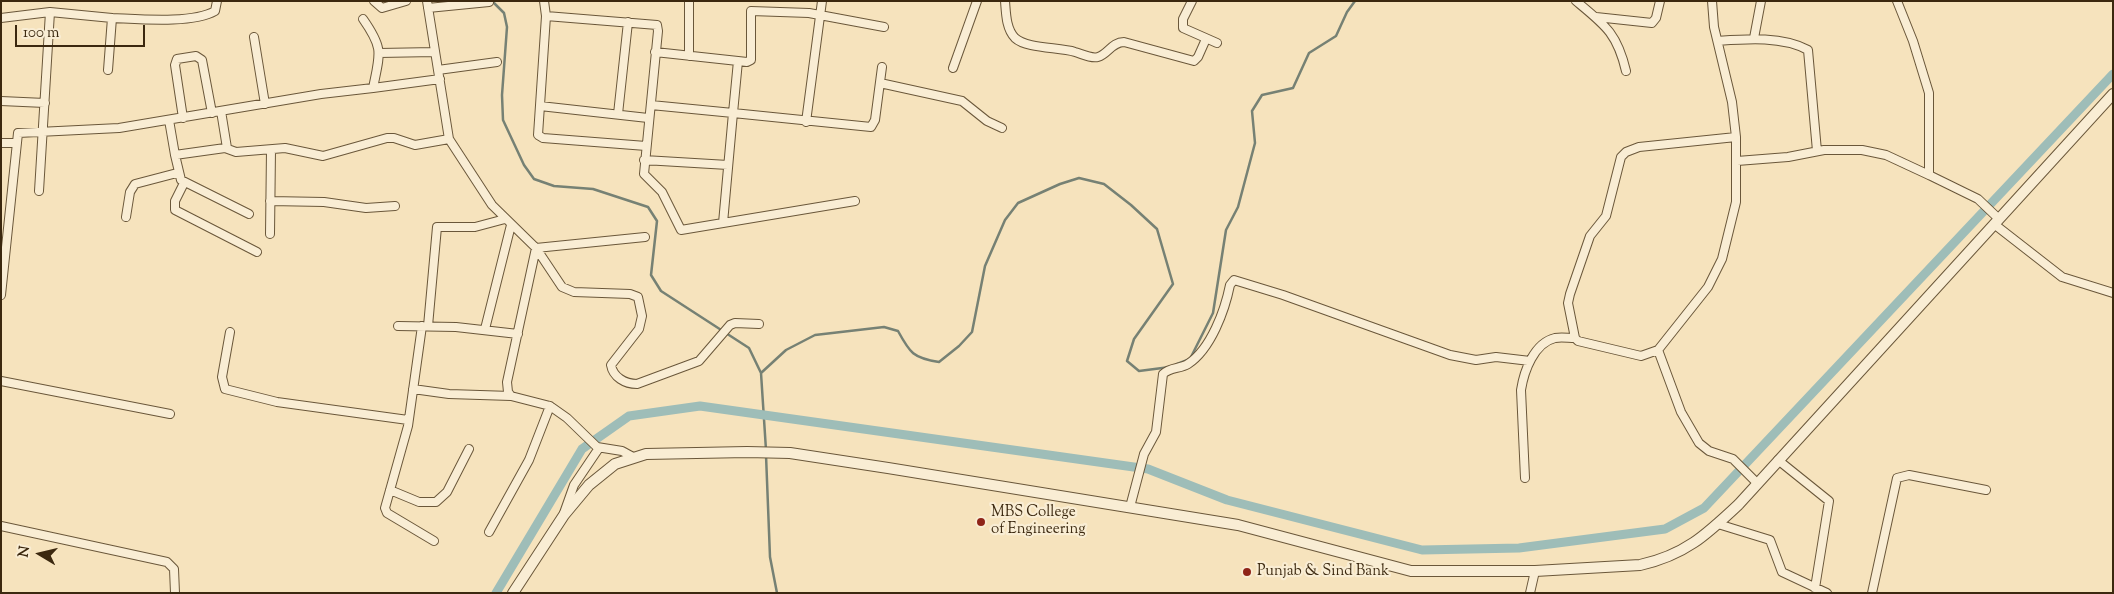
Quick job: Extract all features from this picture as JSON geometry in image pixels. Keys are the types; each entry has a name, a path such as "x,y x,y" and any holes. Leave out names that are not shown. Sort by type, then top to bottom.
{"street":[{"path":"1,18 50,12 112,18 167,19 203,15 215,11 217,1"},
{"path":"374,1 382,8 406,1"},
{"path":"544,1 546,16 537,134 543,138 646,146"},
{"path":"689,1 689,56"},
{"path":"655,52 747,62 751,60 751,1"},
{"path":"806,122 822,1"},
{"path":"953,68 977,1"},
{"path":"1005,1 1007,22 1016,38 1027,44 1062,49 1090,57 1099,57 1115,44 1124,42 1194,61 1198,57 1206,39"},
{"path":"1192,1 1183,19 1183,28 1217,43"},
{"path":"1576,1 1615,37 1626,71"},
{"path":"1595,17 1652,23 1656,20 1660,1"},
{"path":"1525,478 1521,390 1530,361 1550,340 1561,337 1574,338 1585,344 1633,355 1647,355 1658,350 1716,274 1734,217 1737,161 1732,102 1718,41 1712,1"},
{"path":"1754,38 1761,1"},
{"path":"1897,1 1913,41 1928,93 1929,175"},
{"path":"489,2 428,5 449,139 492,205 536,248 558,283 567,290 582,293 630,294 638,297 642,316 639,329 611,365 614,373 626,383 642,383 692,364 703,357 730,325 735,322 759,324"},
{"path":"752,11 820,14 884,27"},
{"path":"39,191 50,12"},
{"path":"546,16 657,25 644,174 662,192 681,230 855,201"},
{"path":"108,70 112,18"},
{"path":"363,19 376,37 379,53 373,88"},
{"path":"618,114 628,22"},
{"path":"254,37 265,104"},
{"path":"1718,41 1754,38 1808,50 1817,151"},
{"path":"379,53 435,52"},
{"path":"183,118 175,65 175,62 181,58 196,56 202,60 212,112"},
{"path":"723,223 738,61"},
{"path":"438,70 497,62"},
{"path":"651,105 871,127 875,120 882,67"},
{"path":"1,295 18,133 119,128 265,104 440,80"},
{"path":"880,83 962,101 987,121 1002,128"},
{"path":"513,593 564,515 603,473 633,457 646,454 790,453 1238,525 1411,571 1535,571 1640,565 1657,561 1686,549 1718,524 1754,480 1778,460 1995,219 2113,94"},
{"path":"1,101 45,103"},
{"path":"540,106 648,118"},
{"path":"221,111 227,148"},
{"path":"169,120 177,173 184,183 249,214"},
{"path":"1574,338 1568,303 1570,294 1590,236 1608,209 1621,158 1626,152 1639,147 1736,137"},
{"path":"175,155 227,148 236,152 289,148 323,156 387,138 394,138 415,145 449,139"},
{"path":"1,143 16,144"},
{"path":"270,234 271,150"},
{"path":"1737,161 1788,157 1817,151 1873,152 1929,175 1978,199 1995,219 2062,278 2113,293"},
{"path":"644,160 728,165"},
{"path":"126,217 130,192 135,184 177,173"},
{"path":"184,183 175,201 175,210 258,252"},
{"path":"270,202 324,202 366,208 395,206"},
{"path":"434,541 387,513 386,504 408,420 425,326 436,228 475,227 505,219"},
{"path":"485,329 511,225"},
{"path":"536,248 645,237"},
{"path":"511,396 507,388 508,374 536,248"},
{"path":"1130,507 1144,454 1156,432 1163,374 1189,364 1205,346 1220,320 1230,284 1234,280 1283,294 1450,354 1476,360 1496,357 1530,361"},
{"path":"398,326 485,329 518,334"},
{"path":"230,332 222,378 225,389 277,402 408,420"},
{"path":"1658,350 1682,412 1694,435 1706,449 1733,458 1754,480"},
{"path":"1,381 170,414"},
{"path":"413,389 449,394 511,396 550,406 597,447 622,451 633,457"},
{"path":"490,532 525,467 550,406"},
{"path":"564,515 574,485 597,447"},
{"path":"390,490 419,502 436,502 447,492 469,449"},
{"path":"1778,460 1829,501 1815,588"},
{"path":"1872,593 1897,478 1909,475 1986,490"},
{"path":"1718,524 1770,540 1782,572 1827,593"},
{"path":"1,526 157,558 171,564 174,569 175,593"},
{"path":"1530,593 1535,571"}],"waterway":[{"path":"492,1 504,13 507,27 502,95 503,120 524,165 534,179 554,186 593,189 648,207 657,221 651,275 661,291 749,348 761,373 766,450"},
{"path":"1177,364 1190,359 1213,313 1226,230 1238,207 1255,143 1252,111 1262,95 1293,88 1309,53 1336,36 1347,12 1355,1"},
{"path":"496,593 582,449 629,416 700,406 1148,469 1227,500 1422,550 1519,548 1665,529 1704,508 2113,74"},
{"path":"761,373 786,350 815,335 884,327 898,331 913,353 923,359 939,362 959,346 972,332 985,266 1005,220 1018,203 1060,184 1079,178 1104,184 1157,229 1173,284 1134,339 1127,361 1139,371 1170,367"},
{"path":"766,455 770,557 777,593"}],"place":[{"name":"MBS College of Engineering","path":"981,522"},
{"name":"Punjab & Sind Bank","path":"1247,572"}]}
